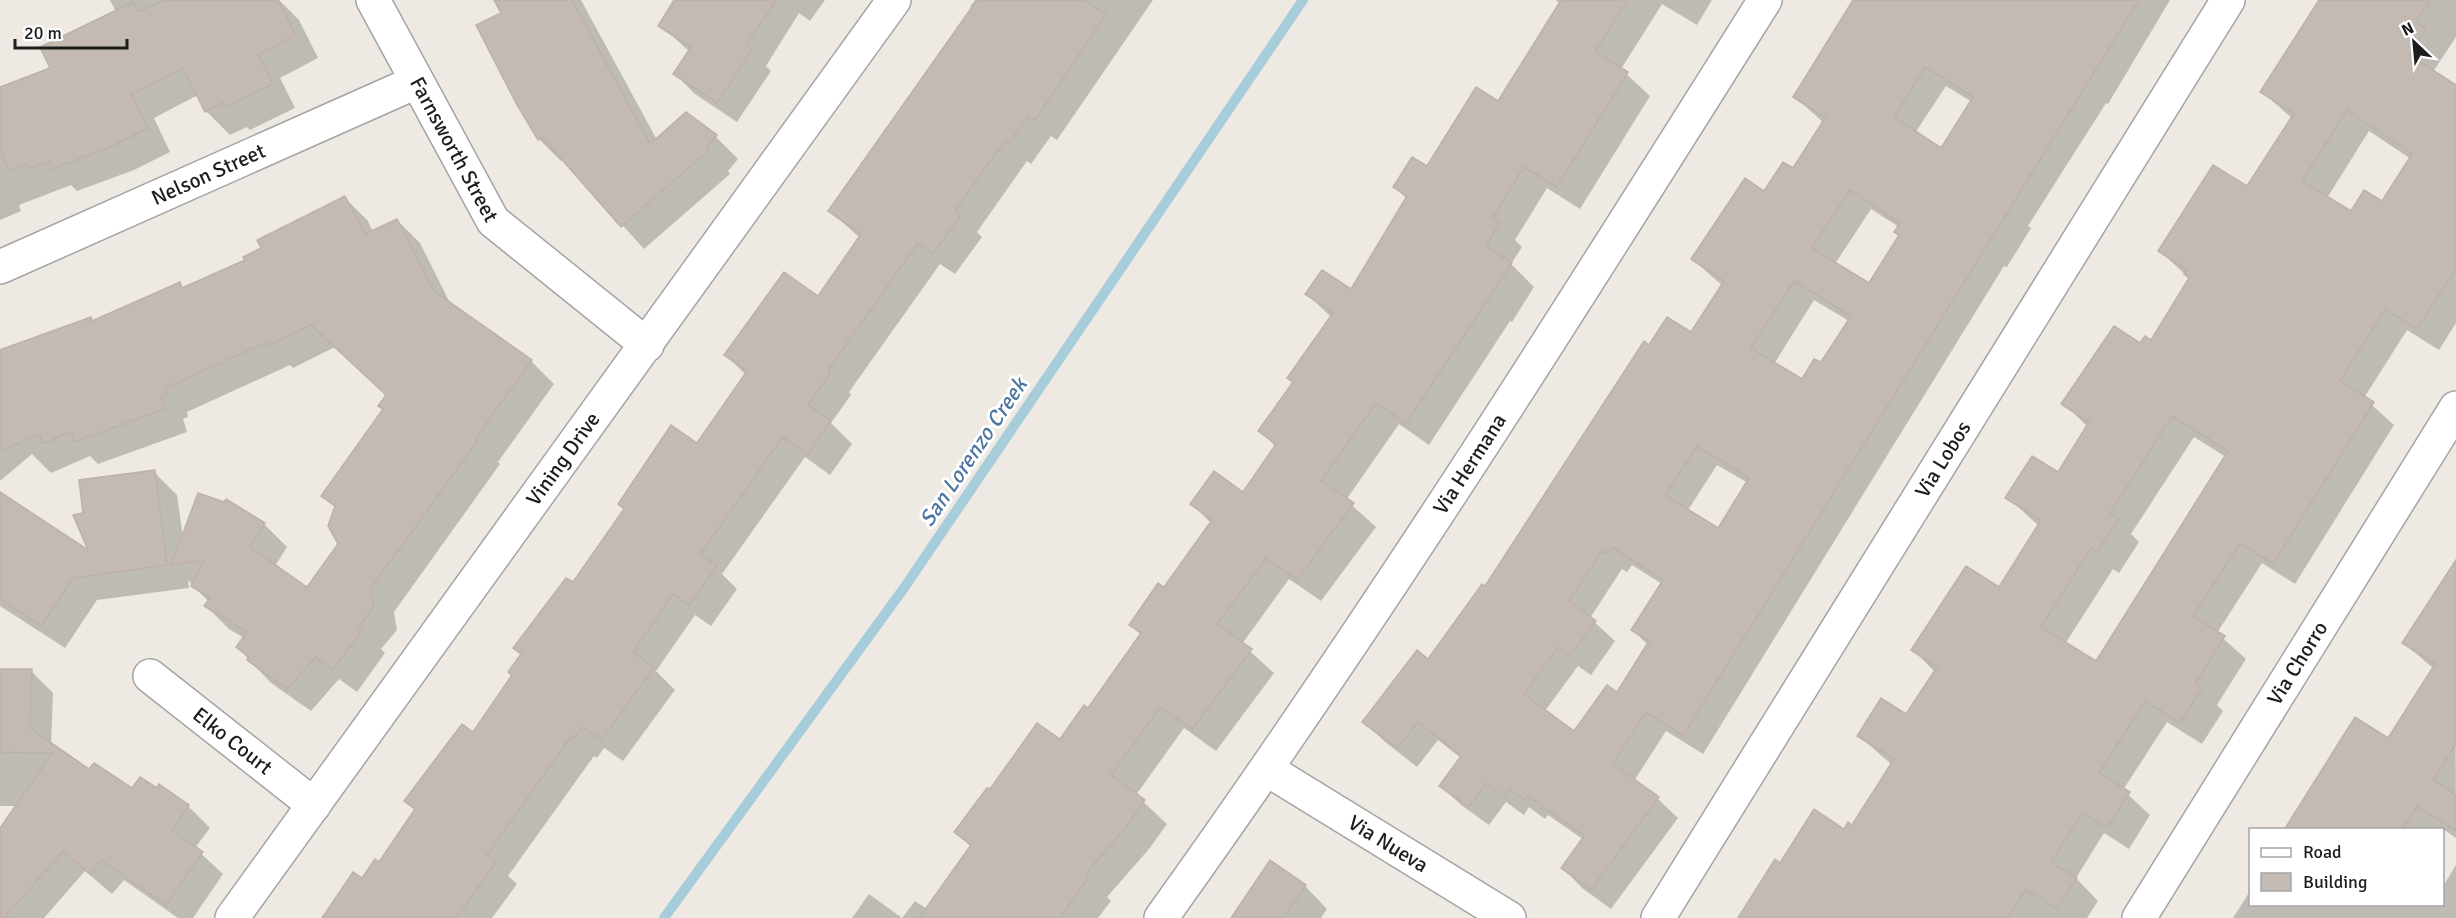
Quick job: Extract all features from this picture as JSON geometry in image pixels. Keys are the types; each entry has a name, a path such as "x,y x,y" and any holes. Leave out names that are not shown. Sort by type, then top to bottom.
{"street":[{"name":"Farnsworth Street","path":"373,0 493,221 647,345"},
{"name":"Vining Drive","path":"232,918 894,0"},
{"name":"Via Hermana","path":"1161,918 1268,770 1551,342 1765,0"},
{"name":"Via Lobos","path":"1658,918 2228,0"},
{"name":"Nelson Street","path":"0,267 416,82"},
{"name":"Via Chorro","path":"2139,918 2456,408"},
{"name":"Elko Court","path":"150,676 314,805"},
{"name":"Via Nueva","path":"1268,770 1509,918"}],"building":[{"path":"164,0 278,0 296,35 258,54 273,84 225,107 223,103 205,112 183,68 131,94 148,128 110,147 52,169 49,161 29,169 27,164 9,171 0,148 0,87 50,68 40,47 133,2 138,12"},
{"path":"494,0 572,0 650,144 686,112 717,135 707,148 709,150 621,227 542,137 538,140 517,105 476,25 501,13"},
{"path":"674,0 776,0 746,45 752,50 717,103 673,74 691,47 658,26"},
{"path":"977,0 1085,0 1106,15 1035,120 1029,116 1009,143 1005,141 955,210 961,215 933,254 918,243 828,370 831,372 808,405 831,421 808,454 783,437 700,554 717,566 689,605 673,594 633,652 654,668 601,740 582,727 575,738 572,735 487,855 496,862 456,918 322,918 353,872 362,878 375,859 379,862 415,809 404,801 462,724 473,732 512,675 508,672 521,654 513,648 566,578 573,582 624,509 618,504 671,425 697,443 747,371 724,355 784,272 818,296 861,234 828,211"},
{"path":"1561,0 1628,0 1595,51 1628,72 1557,187 1524,167 1492,218 1500,223 1486,246 1512,263 1406,423 1376,403 1321,481 1354,503 1297,580 1266,558 1217,624 1252,649 1192,729 1160,707 1111,775 1145,800 1127,826 1085,874 1089,877 1060,918 919,918 971,845 954,832 987,788 990,789 1037,723 1060,739 1084,705 1088,708 1141,633 1129,625 1158,583 1164,587 1212,520 1190,504 1214,471 1243,492 1276,444 1258,431 1293,382 1287,378 1333,313 1305,294 1322,270 1351,289 1407,196 1393,187 1412,157 1427,166 1476,87 1498,101"},
{"path":"1853,0 2139,0 1683,736 1646,712 1613,764 1659,797 1591,890 1561,868 1584,836 1528,796 1525,800 1509,789 1504,796 1486,783 1469,807 1439,786 1461,756 1418,722 1397,748 1362,722 1417,650 1428,659 1482,584 1485,586 1644,341 1649,345 1667,317 1691,332 1724,281 1691,259 1745,178 1764,191 1783,162 1793,168 1825,118 1793,97","holes":["1925,67 1973,97 1941,148 1894,117","1850,190 1900,223 1894,232 1899,235 1869,283 1812,248","1794,281 1851,316 1821,362 1814,359 1802,379 1751,348","1697,446 1749,478 1718,528 1665,495","1612,547 1663,580 1631,630 1649,641 1617,692 1607,685 1574,731 1524,694 1558,647 1570,656 1596,621 1569,601 1602,551 1607,554"]},
{"path":"2319,0 2430,0 2416,22 2426,29 2409,55 2456,85 2456,269 2417,329 2385,309 2340,381 2374,402 2273,564 2240,543 2193,616 2225,636 2195,684 2202,688 2180,723 2145,701 2099,773 2130,792 2107,828 2082,813 2051,862 2077,878 2057,909 2026,889 2007,918 1738,918 1775,859 1780,863 1814,809 1844,829 1848,822 1852,825 1894,759 1857,736 1881,698 1906,714 1937,667 1911,650 1966,566 1999,587 2041,520 2005,498 2032,456 2058,472 2089,422 2061,404 2114,326 2140,343 2145,336 2151,340 2189,278 2184,274 2187,270 2158,251 2213,165 2247,186 2294,113 2260,92","holes":["2347,110 2412,154 2382,201 2364,190 2351,211 2302,181","2172,416 2228,451 2096,661 2041,627 2091,548 2097,552 2119,519 2110,513"]},
{"path":"345,196 365,234 397,219 434,291 532,360 476,438 478,440 371,588 374,606 359,626 363,629 333,670 316,657 287,689 247,660 249,657 236,647 247,632 204,606 210,598 191,586 205,560 171,565 198,493 224,502 226,499 265,523 250,547 307,587 338,544 328,526 335,506 321,496 383,409 378,406 386,395 311,325 268,346 267,342 165,388 166,394 161,396 165,409 74,442 72,431 43,444 39,435 0,451 0,350 91,317 92,321 180,282 182,288 245,260 243,257 261,248 257,240"},
{"path":"155,470 167,565 73,578 41,626 0,599 0,492 88,550 73,515 83,513 79,480"},
{"path":"2456,560 2456,744 2433,780 2456,795 2456,831 2417,806 2403,828 2285,828 2355,717 2388,738 2435,664 2402,643"},
{"path":"0,669 32,669 30,728 89,769 94,763 132,788 140,777 157,788 159,784 189,805 172,830 203,852 166,905 101,860 90,874 63,851 4,918 0,918 0,828 52,753 0,752"},
{"path":"1270,860 1306,885 1283,918 1231,918"}],"waterway":[{"name":"San Lorenzo Creek","path":"664,918 904,588 1303,0"}]}
